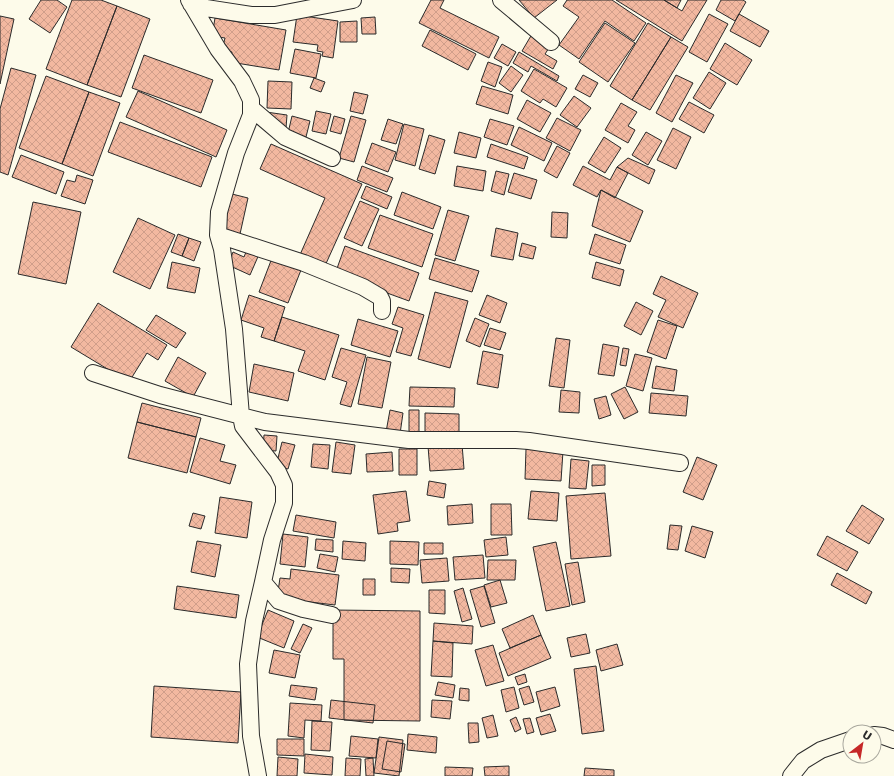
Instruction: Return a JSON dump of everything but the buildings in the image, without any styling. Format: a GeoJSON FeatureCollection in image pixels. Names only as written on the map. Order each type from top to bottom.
{"type":"FeatureCollection","features":[{"type":"Feature","properties":{"kind":"street"},"geometry":{"type":"LineString","coordinates":[[190,2],[206,8],[251,15],[276,14],[353,0]]}},
{"type":"Feature","properties":{"kind":"street"},"geometry":{"type":"LineString","coordinates":[[501,0],[551,42]]}},
{"type":"Feature","properties":{"kind":"street"},"geometry":{"type":"LineString","coordinates":[[190,2],[218,49],[242,81],[251,100],[251,115],[236,153],[219,212],[218,236],[222,249],[234,329],[243,426],[278,472],[284,485],[284,503],[272,540],[254,621],[248,664],[251,736],[258,776]]}},
{"type":"Feature","properties":{"kind":"street"},"geometry":{"type":"LineString","coordinates":[[251,108],[285,137],[332,158]]}},
{"type":"Feature","properties":{"kind":"street"},"geometry":{"type":"LineString","coordinates":[[218,236],[304,263],[363,287],[380,297],[382,301],[382,311]]}},
{"type":"Feature","properties":{"kind":"street"},"geometry":{"type":"LineString","coordinates":[[93,373],[160,395],[265,422],[408,440],[529,441],[680,463]]}},
{"type":"Feature","properties":{"kind":"street"},"geometry":{"type":"LineString","coordinates":[[263,582],[279,601],[303,609],[332,615]]}},
{"type":"Feature","properties":{"kind":"street"},"geometry":{"type":"LineString","coordinates":[[882,736],[894,740]]}},
{"type":"Feature","properties":{"kind":"street"},"geometry":{"type":"LineString","coordinates":[[790,776],[803,762],[821,750],[842,743]]}}]}
